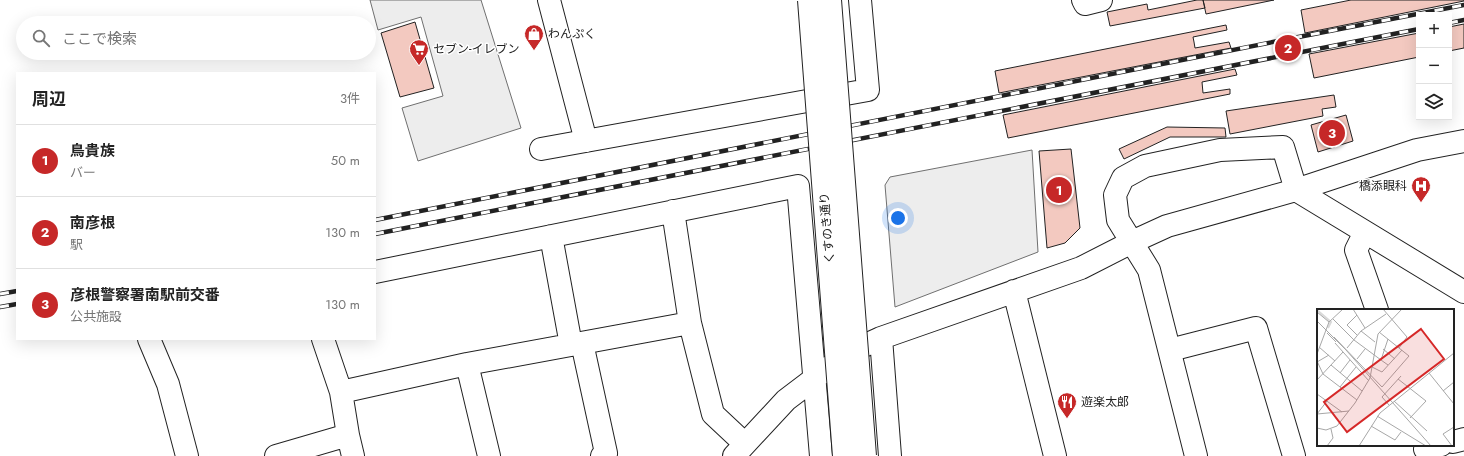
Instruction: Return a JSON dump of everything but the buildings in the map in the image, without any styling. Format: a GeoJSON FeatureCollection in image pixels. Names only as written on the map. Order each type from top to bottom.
{"type":"FeatureCollection","features":[{"type":"Feature","properties":{"kind":"street"},"geometry":{"type":"LineString","coordinates":[[548,0],[586,141]]}},
{"type":"Feature","properties":{"kind":"street","name":"くすのき通り"},"geometry":{"type":"LineString","coordinates":[[809,0],[844,456]]}},
{"type":"Feature","properties":{"kind":"street","name":"くすのき通り"},"geometry":{"type":"LineString","coordinates":[[830,0],[865,456]]}},
{"type":"Feature","properties":{"kind":"street"},"geometry":{"type":"LineString","coordinates":[[541,149],[868,90],[860,0]]}},
{"type":"Feature","properties":{"kind":"street"},"geometry":{"type":"LineString","coordinates":[[1083,0],[1085,4],[1101,0]]}},
{"type":"Feature","properties":{"kind":"street"},"geometry":{"type":"LineString","coordinates":[[673,211],[690,323],[713,414],[740,450],[786,400],[848,353],[881,338],[1081,268],[1167,226],[1296,190],[1417,150],[1464,141]]}},
{"type":"Feature","properties":{"kind":"street"},"geometry":{"type":"LineString","coordinates":[[1196,456],[1149,270],[1118,220],[1115,195],[1124,178],[1145,166],[1220,150],[1283,147],[1296,190],[1464,292]]}},
{"type":"Feature","properties":{"kind":"street"},"geometry":{"type":"LineString","coordinates":[[376,272],[798,186],[821,456]]}},
{"type":"Feature","properties":{"kind":"street"},"geometry":{"type":"LineString","coordinates":[[1365,232],[1356,250],[1377,309]]}},
{"type":"Feature","properties":{"kind":"street"},"geometry":{"type":"LineString","coordinates":[[551,236],[605,455]]}},
{"type":"Feature","properties":{"kind":"street"},"geometry":{"type":"LineString","coordinates":[[1014,291],[1055,456]]}},
{"type":"Feature","properties":{"kind":"street"},"geometry":{"type":"LineString","coordinates":[[341,392],[467,364],[690,323]]}},
{"type":"Feature","properties":{"kind":"street"},"geometry":{"type":"LineString","coordinates":[[1170,350],[1256,328],[1294,456]]}},
{"type":"Feature","properties":{"kind":"street"},"geometry":{"type":"LineString","coordinates":[[881,338],[890,456]]}},
{"type":"Feature","properties":{"kind":"street"},"geometry":{"type":"LineString","coordinates":[[149,340],[168,384],[187,456]]}},
{"type":"Feature","properties":{"kind":"street"},"geometry":{"type":"LineString","coordinates":[[324,340],[341,392],[353,456]]}},
{"type":"Feature","properties":{"kind":"street"},"geometry":{"type":"LineString","coordinates":[[467,364],[489,456]]}},
{"type":"Feature","properties":{"kind":"street"},"geometry":{"type":"LineString","coordinates":[[276,456],[348,435]]}},
{"type":"Feature","properties":{"kind":"street"},"geometry":{"type":"LineString","coordinates":[[1454,442],[1464,439]]}},
{"type":"Feature","properties":{"kind":"shaded area"},"geometry":{"type":"Polygon","coordinates":[[[370,0],[481,0],[521,128],[418,161],[402,108],[443,96],[421,17],[378,30],[376,16],[374,16],[370,0]]]}},
{"type":"Feature","properties":{"kind":"shaded area"},"geometry":{"type":"Polygon","coordinates":[[[1032,150],[1038,252],[895,307],[885,185],[890,177],[1032,150]]]}},
{"type":"Feature","properties":{"kind":"railway"},"geometry":{"type":"LineString","coordinates":[[376,220],[1464,5]]}},
{"type":"Feature","properties":{"kind":"railway"},"geometry":{"type":"LineString","coordinates":[[1452,22],[1464,20]]}},
{"type":"Feature","properties":{"kind":"railway"},"geometry":{"type":"LineString","coordinates":[[376,234],[1416,30]]}},
{"type":"Feature","properties":{"kind":"railway"},"geometry":{"type":"LineString","coordinates":[[0,294],[16,291]]}},
{"type":"Feature","properties":{"kind":"railway"},"geometry":{"type":"LineString","coordinates":[[0,307],[16,304]]}},
{"type":"Feature","properties":{"kind":"place","name":"南彦根"},"geometry":{"type":"Point","coordinates":[1288,48]}},
{"type":"Feature","properties":{"kind":"place","name":"わんぷく"},"geometry":{"type":"Point","coordinates":[534,51]}},
{"type":"Feature","properties":{"kind":"place","name":"セブン-イレブン"},"geometry":{"type":"Point","coordinates":[419,66]}},
{"type":"Feature","properties":{"kind":"place","name":"彦根警察署南駅前交番"},"geometry":{"type":"Point","coordinates":[1332,133]}},
{"type":"Feature","properties":{"kind":"place","name":"鳥貴族"},"geometry":{"type":"Point","coordinates":[1059,190]}},
{"type":"Feature","properties":{"kind":"place","name":"橋添眼科"},"geometry":{"type":"Point","coordinates":[1421,203]}},
{"type":"Feature","properties":{"kind":"place","name":"遊楽太郎"},"geometry":{"type":"Point","coordinates":[1067,419]}}]}
